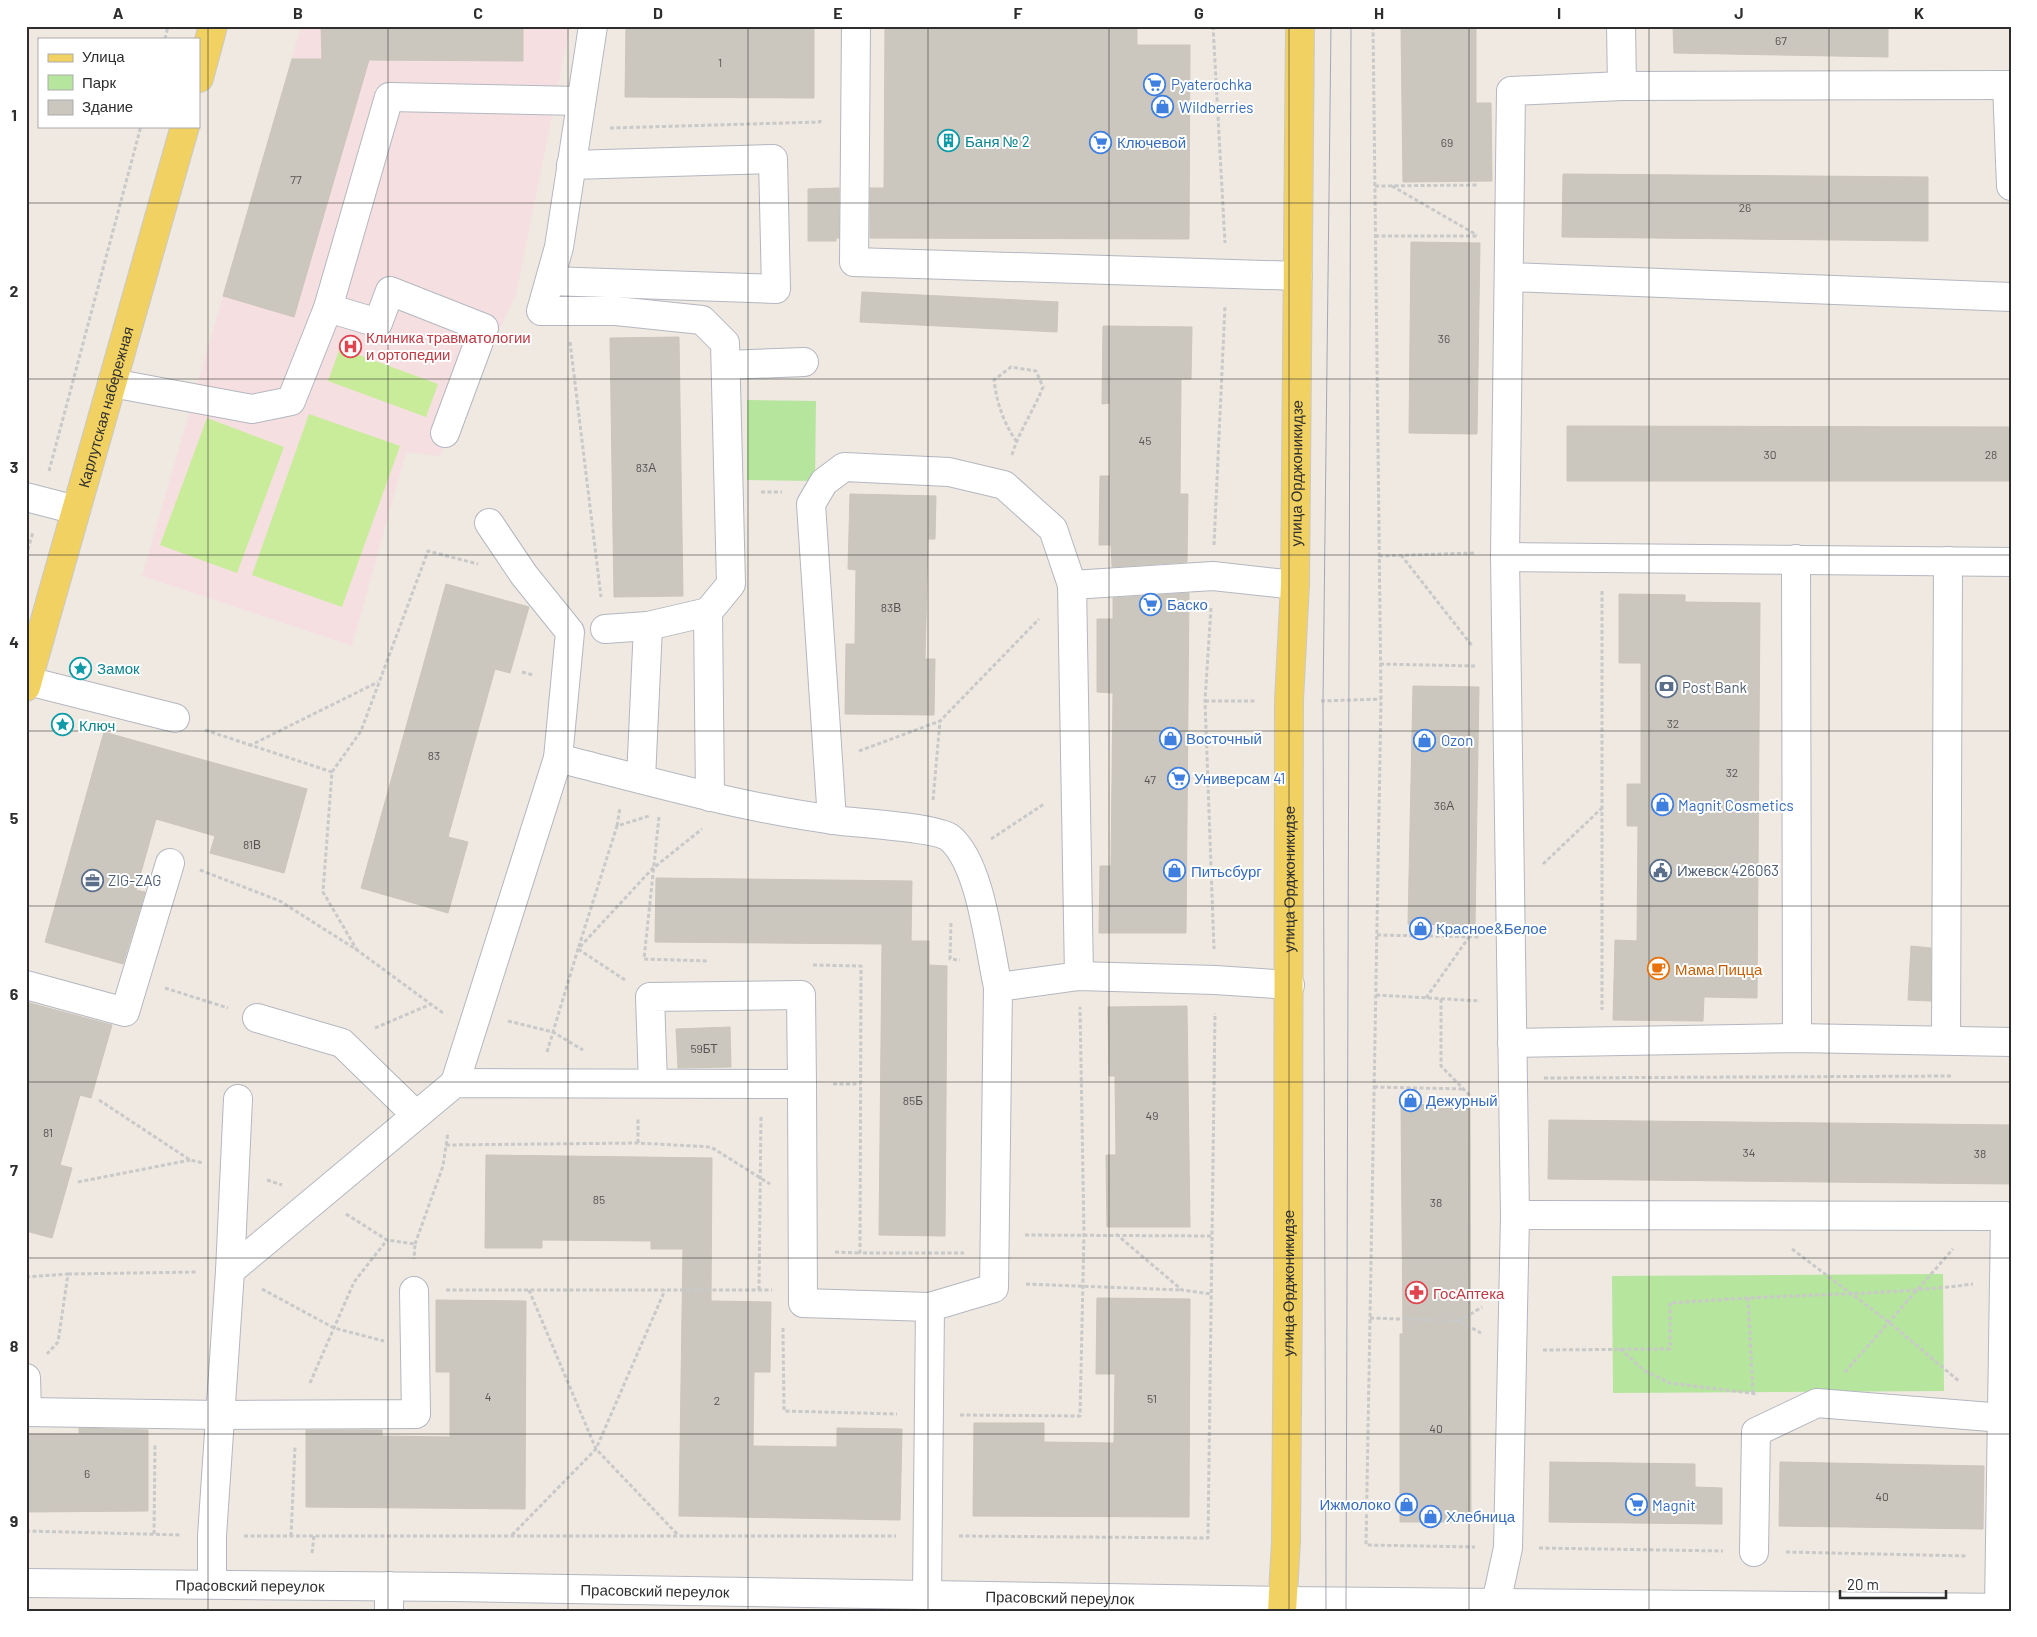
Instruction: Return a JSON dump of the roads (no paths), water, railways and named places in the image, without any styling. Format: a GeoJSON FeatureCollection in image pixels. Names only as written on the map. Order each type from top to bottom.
{"type":"FeatureCollection","features":[{"type":"Feature","properties":{"kind":"main road"},"geometry":{"type":"LineString","coordinates":[[200,74],[213,26]]}},
{"type":"Feature","properties":{"kind":"main road","name":"улица Орджоникидзе"},"geometry":{"type":"LineString","coordinates":[[1282,1606],[1286,1541],[1290,985],[1288,700],[1295,585],[1300,26]]}},
{"type":"Feature","properties":{"kind":"main road","name":"Карлутская набережная"},"geometry":{"type":"LineString","coordinates":[[27,684],[184,128]]}},
{"type":"Feature","properties":{"kind":"street"},"geometry":{"type":"LineString","coordinates":[[593,26],[559,246],[540,311],[616,311],[702,320],[725,343],[731,584],[708,612],[648,626],[605,629]]}},
{"type":"Feature","properties":{"kind":"street"},"geometry":{"type":"LineString","coordinates":[[856,26],[854,262],[1298,276]]}},
{"type":"Feature","properties":{"kind":"street"},"geometry":{"type":"LineString","coordinates":[[1621,26],[1622,86]]}},
{"type":"Feature","properties":{"kind":"street"},"geometry":{"type":"LineString","coordinates":[[1496,1607],[1508,1548],[1515,1215],[1509,938],[1497,666],[1505,554],[1511,91],[1622,86],[2009,85],[2011,186]]}},
{"type":"Feature","properties":{"kind":"street"},"geometry":{"type":"LineString","coordinates":[[112,383],[252,409],[291,401],[328,308],[388,97],[581,101]]}},
{"type":"Feature","properties":{"kind":"street"},"geometry":{"type":"LineString","coordinates":[[550,280],[776,289],[773,159],[571,165]]}},
{"type":"Feature","properties":{"kind":"street"},"geometry":{"type":"LineString","coordinates":[[1509,277],[2011,296]]}},
{"type":"Feature","properties":{"kind":"street"},"geometry":{"type":"LineString","coordinates":[[328,308],[378,323],[390,292],[484,328],[445,432]]}},
{"type":"Feature","properties":{"kind":"street"},"geometry":{"type":"LineString","coordinates":[[726,365],[804,362]]}},
{"type":"Feature","properties":{"kind":"street"},"geometry":{"type":"LineString","coordinates":[[832,820],[811,504],[824,482],[844,467],[949,472],[1004,484],[1053,529],[1072,585],[1080,976]]}},
{"type":"Feature","properties":{"kind":"street"},"geometry":{"type":"LineString","coordinates":[[34,499],[76,510]]}},
{"type":"Feature","properties":{"kind":"street"},"geometry":{"type":"LineString","coordinates":[[230,1271],[455,1083],[558,758],[570,632],[524,575],[489,523]]}},
{"type":"Feature","properties":{"kind":"street"},"geometry":{"type":"LineString","coordinates":[[1505,554],[1602,558],[2011,562]]}},
{"type":"Feature","properties":{"kind":"street"},"geometry":{"type":"LineString","coordinates":[[1796,559],[1797,1038]]}},
{"type":"Feature","properties":{"kind":"street"},"geometry":{"type":"LineString","coordinates":[[1946,1040],[1948,561]]}},
{"type":"Feature","properties":{"kind":"street"},"geometry":{"type":"LineString","coordinates":[[1072,585],[1213,576],[1295,585]]}},
{"type":"Feature","properties":{"kind":"street"},"geometry":{"type":"LineString","coordinates":[[708,612],[723,799]]}},
{"type":"Feature","properties":{"kind":"street"},"geometry":{"type":"LineString","coordinates":[[641,779],[648,626]]}},
{"type":"Feature","properties":{"kind":"street"},"geometry":{"type":"LineString","coordinates":[[27,684],[174,718]]}},
{"type":"Feature","properties":{"kind":"street"},"geometry":{"type":"LineString","coordinates":[[558,758],[723,799],[832,820],[931,832],[948,837],[966,856],[976,884],[998,987],[994,1288],[930,1307],[803,1303],[801,995],[650,997],[653,1083]]}},
{"type":"Feature","properties":{"kind":"street"},"geometry":{"type":"LineString","coordinates":[[26,985],[126,1012],[170,863]]}},
{"type":"Feature","properties":{"kind":"street"},"geometry":{"type":"LineString","coordinates":[[998,987],[1080,976],[1215,980],[1290,985]]}},
{"type":"Feature","properties":{"kind":"street"},"geometry":{"type":"LineString","coordinates":[[257,1018],[342,1043],[416,1115]]}},
{"type":"Feature","properties":{"kind":"street"},"geometry":{"type":"LineString","coordinates":[[1512,1042],[1797,1038],[2011,1042]]}},
{"type":"Feature","properties":{"kind":"street"},"geometry":{"type":"LineString","coordinates":[[455,1083],[802,1084]]}},
{"type":"Feature","properties":{"kind":"street"},"geometry":{"type":"LineString","coordinates":[[212,1584],[212,1536],[230,1271],[238,1098]]}},
{"type":"Feature","properties":{"kind":"street"},"geometry":{"type":"LineString","coordinates":[[1515,1215],[2005,1216],[2001,1556],[2005,1608]]}},
{"type":"Feature","properties":{"kind":"street"},"geometry":{"type":"LineString","coordinates":[[26,1378],[27,1412],[220,1415],[416,1414],[414,1290]]}},
{"type":"Feature","properties":{"kind":"street"},"geometry":{"type":"LineString","coordinates":[[927,1594],[930,1307]]}},
{"type":"Feature","properties":{"kind":"street"},"geometry":{"type":"LineString","coordinates":[[1754,1552],[1756,1432],[1818,1403],[2003,1418]]}},
{"type":"Feature","properties":{"kind":"street","name":"Прасовский переулок"},"geometry":{"type":"LineString","coordinates":[[26,1583],[212,1584],[389,1598],[784,1602],[927,1594],[1282,1606],[2005,1608]]}},
{"type":"Feature","properties":{"kind":"tram line"},"geometry":{"type":"LineString","coordinates":[[1326,1611],[1323,701],[1331,26]]}},
{"type":"Feature","properties":{"kind":"tram line"},"geometry":{"type":"LineString","coordinates":[[1346,1611],[1351,26]]}},
{"type":"Feature","properties":{"kind":"place","name":"Pyaterochka"},"geometry":{"type":"Point","coordinates":[1155,84]}},
{"type":"Feature","properties":{"kind":"place","name":"Wildberries"},"geometry":{"type":"Point","coordinates":[1163,107]}},
{"type":"Feature","properties":{"kind":"place","name":"Баня № 2"},"geometry":{"type":"Point","coordinates":[949,141]}},
{"type":"Feature","properties":{"kind":"place","name":"Ключевой"},"geometry":{"type":"Point","coordinates":[1101,142]}},
{"type":"Feature","properties":{"kind":"place","name":"Клиника травматологии и ортопедии"},"geometry":{"type":"Point","coordinates":[350,346]}},
{"type":"Feature","properties":{"kind":"place","name":"Баско"},"geometry":{"type":"Point","coordinates":[1151,604]}},
{"type":"Feature","properties":{"kind":"place","name":"Замок"},"geometry":{"type":"Point","coordinates":[81,668]}},
{"type":"Feature","properties":{"kind":"place","name":"Post Bank"},"geometry":{"type":"Point","coordinates":[1666,687]}},
{"type":"Feature","properties":{"kind":"place","name":"Ключ"},"geometry":{"type":"Point","coordinates":[63,725]}},
{"type":"Feature","properties":{"kind":"place","name":"Восточный"},"geometry":{"type":"Point","coordinates":[1170,738]}},
{"type":"Feature","properties":{"kind":"place","name":"Ozon"},"geometry":{"type":"Point","coordinates":[1425,740]}},
{"type":"Feature","properties":{"kind":"place","name":"Универсам 41"},"geometry":{"type":"Point","coordinates":[1178,778]}},
{"type":"Feature","properties":{"kind":"place","name":"Magnit Cosmetics"},"geometry":{"type":"Point","coordinates":[1662,805]}},
{"type":"Feature","properties":{"kind":"place","name":"Ижевск 426063"},"geometry":{"type":"Point","coordinates":[1661,870]}},
{"type":"Feature","properties":{"kind":"place","name":"Питьсбург"},"geometry":{"type":"Point","coordinates":[1175,871]}},
{"type":"Feature","properties":{"kind":"place","name":"ZIG-ZAG"},"geometry":{"type":"Point","coordinates":[92,880]}},
{"type":"Feature","properties":{"kind":"place","name":"Красное&Белое"},"geometry":{"type":"Point","coordinates":[1420,928]}},
{"type":"Feature","properties":{"kind":"place","name":"Мама Пицца"},"geometry":{"type":"Point","coordinates":[1659,969]}},
{"type":"Feature","properties":{"kind":"place","name":"Дежурный"},"geometry":{"type":"Point","coordinates":[1410,1100]}},
{"type":"Feature","properties":{"kind":"place","name":"ГосАптека"},"geometry":{"type":"Point","coordinates":[1417,1293]}},
{"type":"Feature","properties":{"kind":"place","name":"Ижмолоко"},"geometry":{"type":"Point","coordinates":[1407,1504]}},
{"type":"Feature","properties":{"kind":"place","name":"Magnit"},"geometry":{"type":"Point","coordinates":[1636,1505]}},
{"type":"Feature","properties":{"kind":"place","name":"Хлебница"},"geometry":{"type":"Point","coordinates":[1430,1516]}}]}
